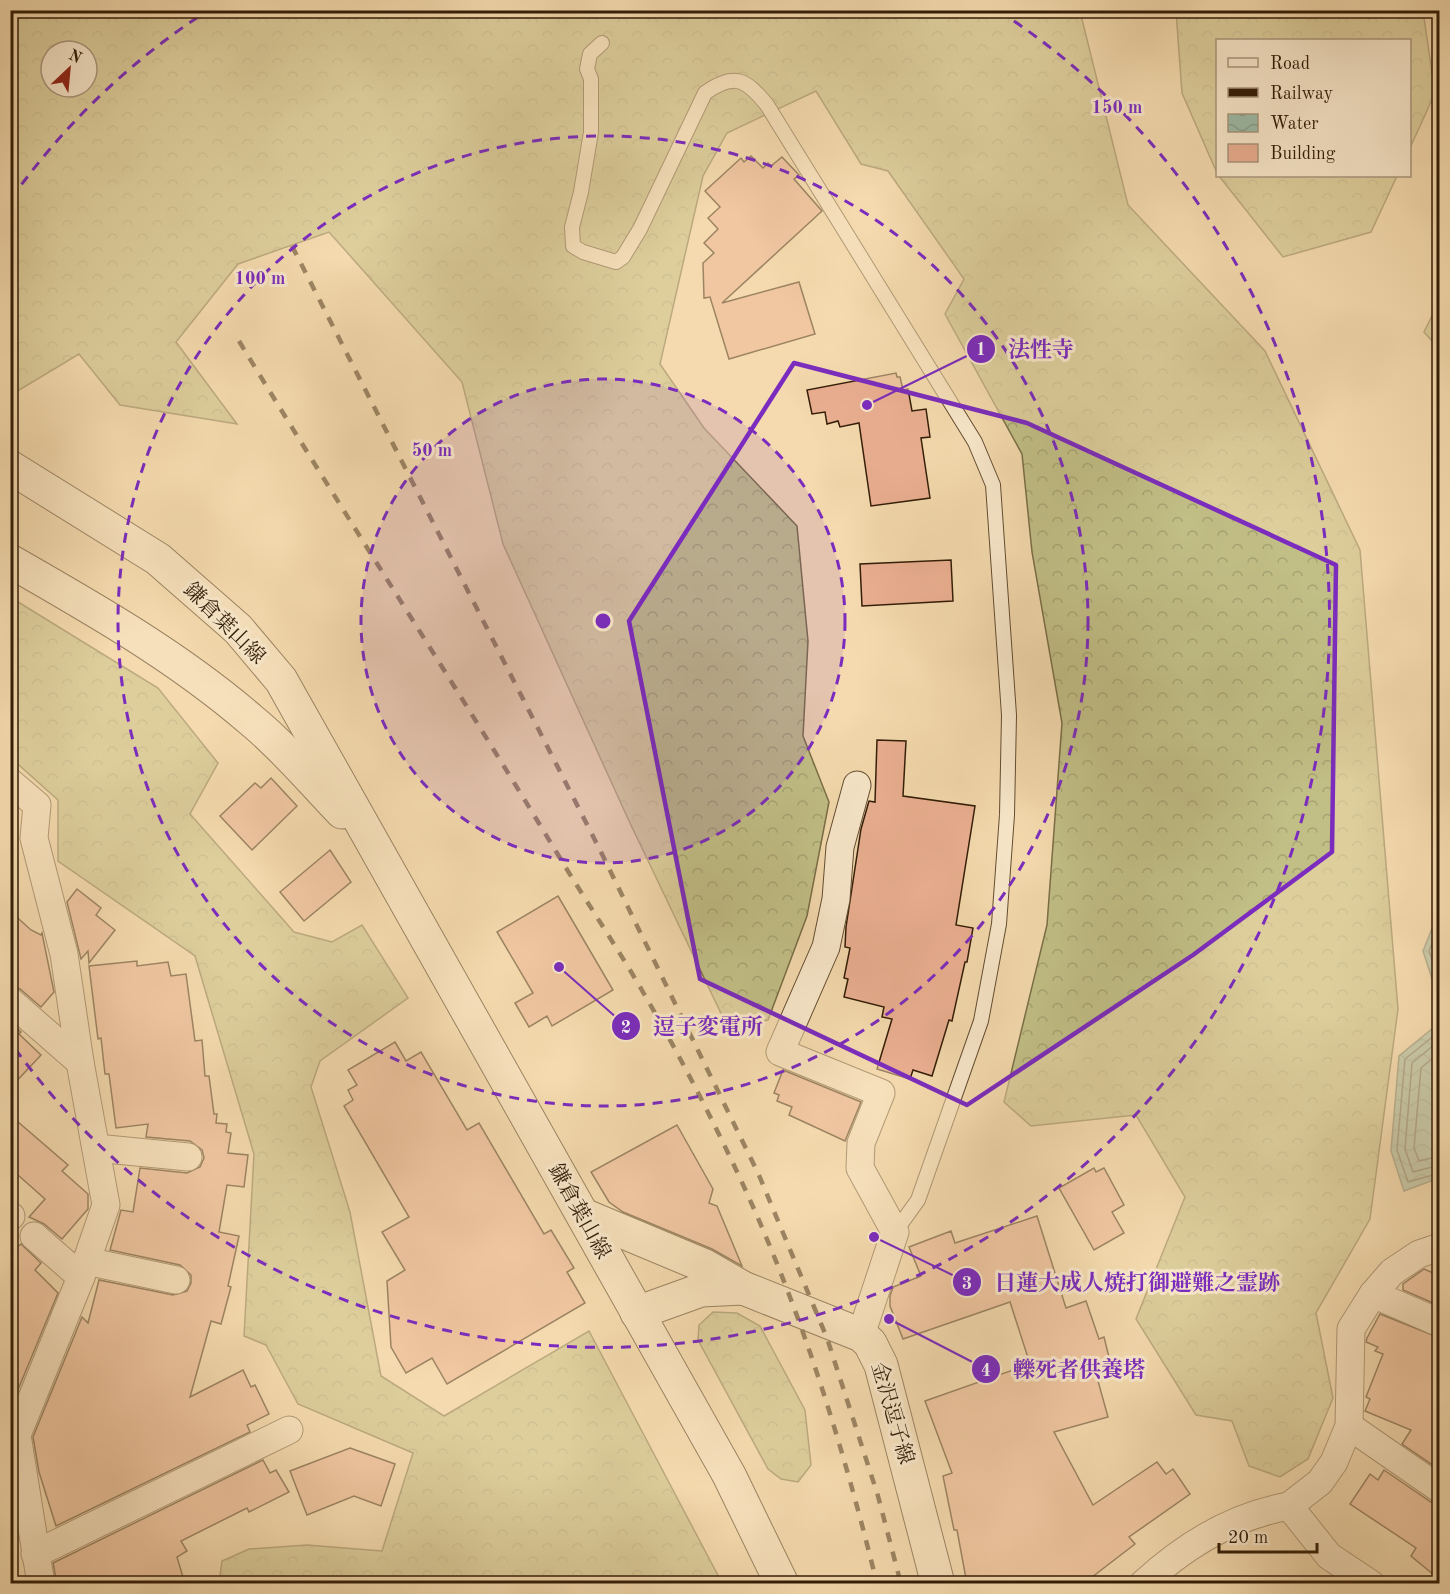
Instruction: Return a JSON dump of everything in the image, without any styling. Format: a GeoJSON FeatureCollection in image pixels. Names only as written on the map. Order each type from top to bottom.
{"type":"FeatureCollection","features":[{"type":"Feature","properties":{"kind":"main road","name":"鎌倉葉山線"},"geometry":{"type":"LineString","coordinates":[[10,467],[158,559],[238,629],[281,680],[729,1475],[782,1584]]}},
{"type":"Feature","properties":{"kind":"main road","name":"鎌倉葉山線"},"geometry":{"type":"LineString","coordinates":[[10,561],[94,609],[168,657],[253,721],[372,843]]}},
{"type":"Feature","properties":{"kind":"main road","name":"金沢逗子線"},"geometry":{"type":"LineString","coordinates":[[583,1215],[705,1266],[743,1288],[861,1335],[870,1343],[881,1365],[938,1584]]}},
{"type":"Feature","properties":{"kind":"main road","name":"金沢逗子線"},"geometry":{"type":"LineString","coordinates":[[637,1313],[701,1290],[743,1288]]}},
{"type":"Feature","properties":{"kind":"street"},"geometry":{"type":"LineString","coordinates":[[10,782],[37,805],[34,838],[64,954],[80,1062],[106,1205],[17,1435],[26,1541],[41,1584]]}},
{"type":"Feature","properties":{"kind":"street"},"geometry":{"type":"LineString","coordinates":[[857,785],[840,847],[836,899],[826,946],[780,1052],[881,1093],[861,1143],[860,1168],[895,1232],[861,1335]]}},
{"type":"Feature","properties":{"kind":"street"},"geometry":{"type":"LineString","coordinates":[[10,1001],[80,1062]]}},
{"type":"Feature","properties":{"kind":"street"},"geometry":{"type":"LineString","coordinates":[[96,1148],[188,1157]]}},
{"type":"Feature","properties":{"kind":"street"},"geometry":{"type":"LineString","coordinates":[[34,1236],[83,1269],[176,1280]]}},
{"type":"Feature","properties":{"kind":"street"},"geometry":{"type":"LineString","coordinates":[[1143,1584],[1201,1538],[1245,1517],[1289,1506],[1320,1482],[1334,1462],[1349,1426],[1351,1329],[1373,1294],[1392,1272],[1419,1254],[1440,1247]]}},
{"type":"Feature","properties":{"kind":"street"},"geometry":{"type":"LineString","coordinates":[[1373,1294],[1440,1323]]}},
{"type":"Feature","properties":{"kind":"street"},"geometry":{"type":"LineString","coordinates":[[1349,1426],[1440,1489]]}},
{"type":"Feature","properties":{"kind":"street"},"geometry":{"type":"LineString","coordinates":[[26,1541],[289,1430]]}},
{"type":"Feature","properties":{"kind":"street"},"geometry":{"type":"LineString","coordinates":[[1289,1506],[1329,1556],[1371,1584]]}},
{"type":"Feature","properties":{"kind":"lane"},"geometry":{"type":"LineString","coordinates":[[602,43],[590,54],[587,69],[591,79],[591,132],[581,192],[572,227],[573,246],[606,260],[616,262],[622,257],[640,229],[705,93],[722,81],[734,81],[752,87],[766,105],[975,442],[993,485],[1009,715],[1007,815],[999,924],[981,1021],[918,1200],[895,1232]]}},
{"type":"Feature","properties":{"kind":"highlighted area"},"geometry":{"type":"Polygon","coordinates":[[[794,363],[1027,423],[1336,565],[1332,852],[1193,955],[967,1105],[700,979],[629,621],[794,363]]]}},
{"type":"Feature","properties":{"kind":"green space"},"geometry":{"type":"Polygon","coordinates":[[[11,11],[1080,11],[1128,205],[1265,351],[1360,550],[1398,1009],[1370,1219],[1316,1313],[1333,1398],[1308,1459],[1280,1477],[1249,1466],[1232,1421],[1196,1415],[1136,1319],[1185,1197],[1136,1115],[1031,1126],[1004,1102],[1047,925],[1062,723],[1032,552],[1022,454],[945,314],[964,279],[888,171],[861,164],[816,91],[727,133],[703,176],[660,364],[704,428],[797,526],[808,641],[803,736],[829,802],[807,916],[768,1020],[728,1028],[629,821],[503,544],[462,382],[329,232],[238,264],[176,342],[237,424],[120,405],[79,354],[11,395],[11,11]]]}},
{"type":"Feature","properties":{"kind":"green space"},"geometry":{"type":"Polygon","coordinates":[[[1176,11],[1423,11],[1435,93],[1411,146],[1411,39],[1216,39],[1216,171],[1182,93],[1176,11]]]}},
{"type":"Feature","properties":{"kind":"green space"},"geometry":{"type":"Polygon","coordinates":[[[1220,177],[1397,177],[1371,232],[1283,257],[1220,177]]]}},
{"type":"Feature","properties":{"kind":"green space"},"geometry":{"type":"Polygon","coordinates":[[[1439,302],[1439,349],[1424,332],[1439,302]]]}},
{"type":"Feature","properties":{"kind":"green space"},"geometry":{"type":"Polygon","coordinates":[[[10,597],[158,688],[218,763],[190,814],[294,932],[332,942],[362,925],[408,998],[320,1061],[311,1087],[350,1212],[381,1376],[444,1416],[589,1331],[722,1583],[323,1584],[318,1581],[316,1584],[219,1583],[222,1561],[249,1549],[307,1545],[382,1551],[413,1453],[298,1404],[266,1345],[244,1336],[254,1154],[195,956],[58,861],[58,800],[11,758],[10,597]]]}},
{"type":"Feature","properties":{"kind":"green space"},"geometry":{"type":"Polygon","coordinates":[[[713,1312],[737,1313],[760,1326],[805,1410],[811,1465],[798,1482],[781,1479],[768,1469],[698,1340],[699,1325],[713,1312]]]}},
{"type":"Feature","properties":{"kind":"water"},"geometry":{"type":"Polygon","coordinates":[[[1439,911],[1439,1000],[1423,951],[1439,911]]]}},
{"type":"Feature","properties":{"kind":"water"},"geometry":{"type":"Polygon","coordinates":[[[1439,1023],[1439,1178],[1404,1191],[1391,1151],[1399,1056],[1439,1023]]]}},
{"type":"Feature","properties":{"kind":"building"},"geometry":{"type":"Polygon","coordinates":[[[751,156],[763,168],[768,163],[771,166],[782,157],[799,175],[794,179],[822,211],[722,303],[799,282],[815,334],[729,359],[710,297],[704,298],[703,263],[714,253],[704,243],[718,229],[708,218],[720,207],[705,191],[741,158],[744,162],[751,156]]]}},
{"type":"Feature","properties":{"kind":"building"},"geometry":{"type":"Polygon","coordinates":[[[896,373],[897,377],[900,377],[903,390],[908,389],[912,411],[926,409],[930,437],[921,438],[930,498],[871,506],[859,423],[840,427],[838,421],[827,424],[825,412],[812,414],[807,390],[896,373]]]}},
{"type":"Feature","properties":{"kind":"building"},"geometry":{"type":"Polygon","coordinates":[[[951,560],[953,601],[862,606],[860,564],[951,560]]]}},
{"type":"Feature","properties":{"kind":"building"},"geometry":{"type":"Polygon","coordinates":[[[877,740],[906,741],[903,796],[975,806],[956,925],[973,928],[967,962],[965,962],[952,1021],[949,1020],[932,1076],[913,1070],[910,1079],[877,1069],[892,1019],[882,1017],[884,1007],[844,997],[848,979],[844,978],[850,948],[845,947],[846,927],[861,829],[869,801],[875,802],[877,740]]]}},
{"type":"Feature","properties":{"kind":"building"},"geometry":{"type":"Polygon","coordinates":[[[271,778],[297,806],[252,850],[220,816],[255,783],[261,788],[271,778]]]}},
{"type":"Feature","properties":{"kind":"building"},"geometry":{"type":"Polygon","coordinates":[[[330,850],[351,882],[304,921],[280,892],[330,850]]]}},
{"type":"Feature","properties":{"kind":"building"},"geometry":{"type":"Polygon","coordinates":[[[77,889],[101,908],[96,915],[115,930],[89,963],[88,951],[81,959],[67,902],[77,889]]]}},
{"type":"Feature","properties":{"kind":"building"},"geometry":{"type":"Polygon","coordinates":[[[558,896],[613,990],[552,1026],[547,1016],[529,1027],[515,1003],[533,993],[497,932],[558,896]]]}},
{"type":"Feature","properties":{"kind":"building"},"geometry":{"type":"Polygon","coordinates":[[[10,911],[31,930],[41,935],[42,933],[54,992],[41,1007],[20,989],[10,986],[10,911]]]}},
{"type":"Feature","properties":{"kind":"building"},"geometry":{"type":"Polygon","coordinates":[[[137,961],[137,966],[168,962],[171,976],[186,974],[195,1041],[202,1040],[205,1076],[209,1076],[214,1114],[217,1114],[216,1123],[227,1124],[226,1132],[231,1133],[228,1153],[248,1155],[244,1187],[227,1185],[219,1232],[239,1236],[228,1286],[231,1287],[221,1324],[211,1321],[190,1397],[243,1370],[251,1387],[255,1385],[269,1414],[247,1425],[250,1432],[56,1526],[39,1472],[33,1437],[82,1317],[88,1323],[99,1280],[173,1295],[187,1291],[191,1283],[191,1275],[180,1265],[110,1250],[121,1210],[133,1212],[140,1168],[187,1173],[200,1167],[204,1158],[202,1150],[190,1141],[146,1137],[148,1124],[116,1128],[109,1074],[105,1074],[101,1038],[98,1039],[89,966],[137,961]]]}},
{"type":"Feature","properties":{"kind":"building"},"geometry":{"type":"Polygon","coordinates":[[[10,1022],[41,1055],[10,1088],[10,1022]]]}},
{"type":"Feature","properties":{"kind":"building"},"geometry":{"type":"Polygon","coordinates":[[[395,1042],[406,1061],[421,1052],[467,1130],[479,1123],[544,1234],[551,1230],[574,1268],[567,1272],[585,1303],[447,1384],[432,1358],[406,1373],[391,1347],[387,1281],[405,1270],[382,1232],[409,1217],[344,1106],[353,1100],[348,1090],[357,1085],[348,1070],[395,1042]]]}},
{"type":"Feature","properties":{"kind":"building"},"geometry":{"type":"Polygon","coordinates":[[[783,1070],[861,1102],[845,1141],[789,1115],[792,1107],[777,1101],[779,1095],[774,1093],[783,1070]]]}},
{"type":"Feature","properties":{"kind":"building"},"geometry":{"type":"Polygon","coordinates":[[[10,1115],[68,1165],[62,1171],[88,1194],[88,1209],[62,1239],[44,1224],[29,1217],[45,1199],[10,1168],[10,1115]]]}},
{"type":"Feature","properties":{"kind":"building"},"geometry":{"type":"Polygon","coordinates":[[[677,1125],[713,1189],[709,1203],[717,1206],[742,1266],[712,1249],[623,1212],[609,1202],[591,1172],[677,1125]]]}},
{"type":"Feature","properties":{"kind":"building"},"geometry":{"type":"Polygon","coordinates":[[[1094,1168],[1096,1172],[1104,1168],[1124,1205],[1112,1212],[1124,1233],[1094,1250],[1059,1188],[1094,1168]]]}},
{"type":"Feature","properties":{"kind":"building"},"geometry":{"type":"Polygon","coordinates":[[[1037,1216],[1066,1308],[1086,1301],[1099,1339],[1104,1337],[1114,1377],[1098,1381],[1108,1417],[1054,1432],[1093,1505],[1157,1462],[1166,1474],[1173,1469],[1190,1494],[1129,1537],[1135,1544],[1083,1584],[967,1584],[957,1530],[954,1530],[943,1476],[952,1473],[925,1401],[1030,1364],[1010,1302],[903,1339],[890,1306],[890,1296],[893,1287],[921,1276],[909,1247],[951,1231],[955,1243],[1037,1216]]]}},
{"type":"Feature","properties":{"kind":"building"},"geometry":{"type":"Polygon","coordinates":[[[21,1244],[41,1263],[35,1270],[58,1293],[10,1409],[10,1247],[14,1250],[21,1244]]]}},
{"type":"Feature","properties":{"kind":"building"},"geometry":{"type":"Polygon","coordinates":[[[1424,1269],[1440,1276],[1440,1306],[1403,1290],[1403,1284],[1424,1269]]]}},
{"type":"Feature","properties":{"kind":"building"},"geometry":{"type":"Polygon","coordinates":[[[1380,1314],[1440,1338],[1440,1470],[1402,1444],[1411,1430],[1365,1411],[1370,1399],[1366,1397],[1383,1354],[1375,1351],[1378,1347],[1366,1342],[1380,1314]]]}},
{"type":"Feature","properties":{"kind":"building"},"geometry":{"type":"Polygon","coordinates":[[[350,1448],[395,1464],[381,1506],[354,1496],[307,1515],[290,1471],[350,1448]]]}},
{"type":"Feature","properties":{"kind":"building"},"geometry":{"type":"Polygon","coordinates":[[[263,1460],[270,1473],[276,1470],[289,1492],[249,1512],[247,1508],[181,1541],[187,1551],[177,1557],[185,1584],[57,1584],[53,1563],[263,1460]]]}},
{"type":"Feature","properties":{"kind":"building"},"geometry":{"type":"Polygon","coordinates":[[[1384,1470],[1431,1502],[1440,1505],[1440,1580],[1411,1556],[1416,1548],[1350,1504],[1370,1474],[1378,1480],[1384,1470]]]}},
{"type":"Feature","properties":{"kind":"railway"},"geometry":{"type":"LineString","coordinates":[[292,246],[599,848],[758,1173],[827,1338],[878,1496],[901,1584]]}},
{"type":"Feature","properties":{"kind":"railway"},"geometry":{"type":"LineString","coordinates":[[239,341],[630,970],[701,1098],[761,1225],[801,1326],[850,1480],[877,1584]]}},
{"type":"Feature","properties":{"kind":"place","name":"法性寺"},"geometry":{"type":"Point","coordinates":[867,405]}},
{"type":"Feature","properties":{"kind":"place","name":"逗子変電所"},"geometry":{"type":"Point","coordinates":[559,967]}},
{"type":"Feature","properties":{"kind":"place","name":"日蓮大成人焼打御避難之霊跡"},"geometry":{"type":"Point","coordinates":[874,1237]}},
{"type":"Feature","properties":{"kind":"place","name":"轢死者供養塔"},"geometry":{"type":"Point","coordinates":[889,1319]}}]}
